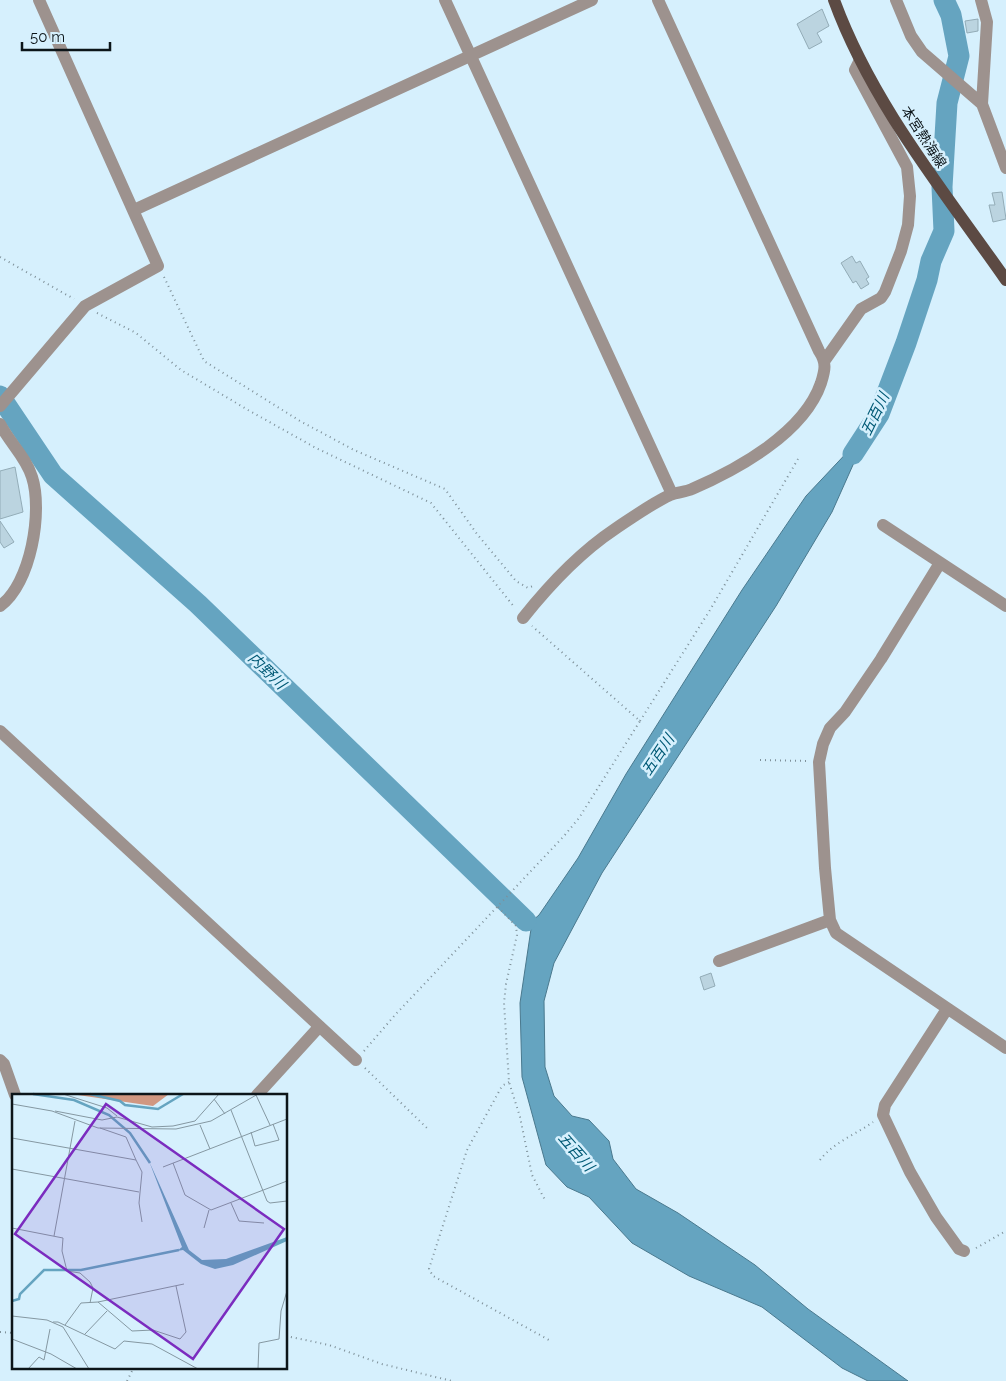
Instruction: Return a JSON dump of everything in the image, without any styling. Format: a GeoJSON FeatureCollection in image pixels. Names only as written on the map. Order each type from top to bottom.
{"type":"FeatureCollection","features":[{"type":"Feature","properties":{"kind":"main road","name":"本宮熱海線"},"geometry":{"type":"LineString","coordinates":[[834,0],[860,60],[909,143],[1006,280]]}},
{"type":"Feature","properties":{"kind":"street"},"geometry":{"type":"LineString","coordinates":[[0,406],[85,306],[158,266],[39,0]]}},
{"type":"Feature","properties":{"kind":"street"},"geometry":{"type":"LineString","coordinates":[[445,0],[672,494]]}},
{"type":"Feature","properties":{"kind":"street"},"geometry":{"type":"LineString","coordinates":[[134,210],[592,0]]}},
{"type":"Feature","properties":{"kind":"street"},"geometry":{"type":"LineString","coordinates":[[523,618],[558,575],[614,530],[672,494],[690,491],[713,479],[757,453],[797,423],[818,391],[825,369],[825,360],[658,0]]}},
{"type":"Feature","properties":{"kind":"street"},"geometry":{"type":"LineString","coordinates":[[896,0],[911,36],[922,52],[979,101],[1006,168]]}},
{"type":"Feature","properties":{"kind":"street"},"geometry":{"type":"LineString","coordinates":[[979,101],[987,22],[981,0]]}},
{"type":"Feature","properties":{"kind":"street"},"geometry":{"type":"LineString","coordinates":[[825,360],[861,309],[881,298],[885,292],[901,251],[908,225],[910,196],[907,167],[858,77],[855,70],[860,60]]}},
{"type":"Feature","properties":{"kind":"street"},"geometry":{"type":"LineString","coordinates":[[0,424],[31,475],[34,528],[26,566],[10,596],[0,606]]}},
{"type":"Feature","properties":{"kind":"street"},"geometry":{"type":"LineString","coordinates":[[883,525],[1006,606]]}},
{"type":"Feature","properties":{"kind":"street"},"geometry":{"type":"LineString","coordinates":[[940,563],[881,659],[845,712],[830,728],[819,762],[830,920],[836,933],[1006,1048]]}},
{"type":"Feature","properties":{"kind":"street"},"geometry":{"type":"LineString","coordinates":[[0,731],[318,1027],[356,1060]]}},
{"type":"Feature","properties":{"kind":"street"},"geometry":{"type":"LineString","coordinates":[[719,961],[830,920]]}},
{"type":"Feature","properties":{"kind":"street"},"geometry":{"type":"LineString","coordinates":[[947,1009],[885,1105],[883,1115],[910,1172],[936,1216],[959,1249],[964,1251]]}},
{"type":"Feature","properties":{"kind":"street"},"geometry":{"type":"LineString","coordinates":[[258,1094],[318,1027]]}},
{"type":"Feature","properties":{"kind":"street"},"geometry":{"type":"LineString","coordinates":[[0,1060],[4,1064],[15,1094]]}},
{"type":"Feature","properties":{"kind":"path"},"geometry":{"type":"LineString","coordinates":[[0,256],[85,306],[136,333],[181,370],[248,410],[316,448],[431,503],[523,618],[640,721]]}},
{"type":"Feature","properties":{"kind":"path"},"geometry":{"type":"LineString","coordinates":[[158,266],[204,360],[300,421],[354,450],[445,489],[477,534],[516,581],[528,588],[540,580]]}},
{"type":"Feature","properties":{"kind":"path"},"geometry":{"type":"LineString","coordinates":[[429,1130],[356,1060],[395,1015],[498,907],[579,818],[710,610],[798,459]]}},
{"type":"Feature","properties":{"kind":"path"},"geometry":{"type":"LineString","coordinates":[[760,760],[819,762]]}},
{"type":"Feature","properties":{"kind":"path"},"geometry":{"type":"LineString","coordinates":[[498,907],[516,926],[517,935],[506,984],[504,1003],[509,1082],[520,1117],[532,1175],[546,1202]]}},
{"type":"Feature","properties":{"kind":"path"},"geometry":{"type":"LineString","coordinates":[[509,1082],[502,1086],[468,1150],[428,1269],[433,1276],[549,1340]]}},
{"type":"Feature","properties":{"kind":"path"},"geometry":{"type":"LineString","coordinates":[[820,1160],[827,1151],[839,1142],[883,1115]]}},
{"type":"Feature","properties":{"kind":"path"},"geometry":{"type":"LineString","coordinates":[[964,1251],[977,1248],[1006,1231]]}},
{"type":"Feature","properties":{"kind":"path"},"geometry":{"type":"LineString","coordinates":[[288,1336],[329,1344],[382,1364],[452,1381]]}},
{"type":"Feature","properties":{"kind":"path"},"geometry":{"type":"LineString","coordinates":[[127,1381],[134,1368]]}},
{"type":"Feature","properties":{"kind":"water"},"geometry":{"type":"Polygon","coordinates":[[[869,429],[832,512],[776,606],[602,873],[554,963],[544,1001],[545,1067],[554,1096],[572,1116],[589,1120],[609,1141],[613,1159],[636,1189],[678,1213],[755,1265],[808,1309],[908,1381],[868,1381],[842,1368],[762,1307],[689,1276],[632,1243],[589,1197],[567,1187],[546,1165],[522,1077],[520,1003],[531,929],[504,902],[506,899],[532,921],[539,915],[578,858],[626,774],[742,590],[806,496],[869,429]]]}},
{"type":"Feature","properties":{"kind":"building"},"geometry":{"type":"Polygon","coordinates":[[[822,9],[829,26],[817,33],[822,42],[809,49],[797,24],[822,9]]]}},
{"type":"Feature","properties":{"kind":"building"},"geometry":{"type":"Polygon","coordinates":[[[978,19],[978,31],[967,33],[965,21],[978,19]]]}},
{"type":"Feature","properties":{"kind":"building"},"geometry":{"type":"Polygon","coordinates":[[[1002,192],[1006,219],[993,222],[989,205],[995,205],[992,193],[1002,192]]]}},
{"type":"Feature","properties":{"kind":"building"},"geometry":{"type":"Polygon","coordinates":[[[852,256],[856,263],[860,261],[869,277],[866,279],[869,284],[861,289],[856,281],[853,283],[841,263],[852,256]]]}},
{"type":"Feature","properties":{"kind":"building"},"geometry":{"type":"Polygon","coordinates":[[[15,467],[23,512],[0,519],[0,471],[15,467]]]}},
{"type":"Feature","properties":{"kind":"building"},"geometry":{"type":"Polygon","coordinates":[[[0,521],[14,542],[4,548],[0,542],[0,521]]]}},
{"type":"Feature","properties":{"kind":"building"},"geometry":{"type":"Polygon","coordinates":[[[711,973],[715,986],[704,990],[700,977],[711,973]]]}},
{"type":"Feature","properties":{"kind":"waterway","name":"五百川"},"geometry":{"type":"LineString","coordinates":[[853,454],[879,414],[906,343],[927,280],[931,261],[944,231],[942,187],[947,103],[959,56],[951,15],[944,0]]}},
{"type":"Feature","properties":{"kind":"waterway","name":"内野川"},"geometry":{"type":"LineString","coordinates":[[0,396],[53,475],[198,604],[526,921]]}}]}
